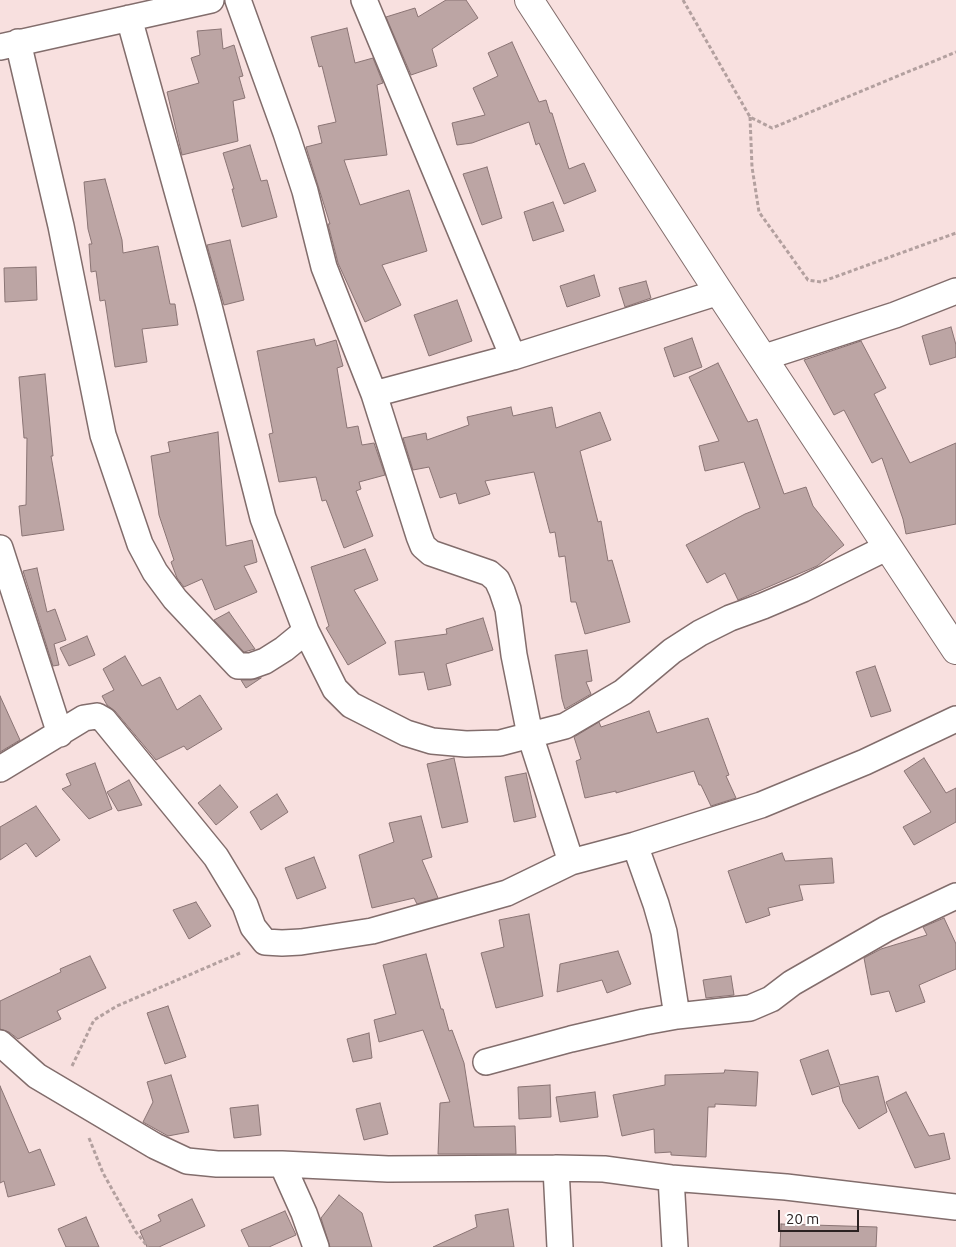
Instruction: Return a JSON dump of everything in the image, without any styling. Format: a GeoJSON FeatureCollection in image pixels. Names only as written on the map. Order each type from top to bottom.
{"type":"FeatureCollection","features":[{"type":"Feature","properties":{"kind":"street"},"geometry":{"type":"LineString","coordinates":[[211,0],[9,45],[61,226],[103,435],[140,544],[155,572],[174,599],[238,666],[251,666],[266,661],[306,631]]}},
{"type":"Feature","properties":{"kind":"street"},"geometry":{"type":"LineString","coordinates":[[238,0],[305,191],[324,267],[374,394],[418,536],[423,546],[431,553],[490,573],[498,580],[508,609],[514,654],[530,735],[571,862]]}},
{"type":"Feature","properties":{"kind":"street"},"geometry":{"type":"LineString","coordinates":[[364,0],[513,357]]}},
{"type":"Feature","properties":{"kind":"street"},"geometry":{"type":"LineString","coordinates":[[529,0],[762,358],[956,650]]}},
{"type":"Feature","properties":{"kind":"street"},"geometry":{"type":"LineString","coordinates":[[129,18],[208,302],[263,518],[306,631],[335,689],[351,705],[406,733],[432,741],[466,744],[500,742],[565,726],[623,692],[672,651],[700,633],[730,618],[803,589],[888,547]]}},
{"type":"Feature","properties":{"kind":"street"},"geometry":{"type":"LineString","coordinates":[[762,358],[895,315],[956,291]]}},
{"type":"Feature","properties":{"kind":"street"},"geometry":{"type":"LineString","coordinates":[[374,394],[513,357],[719,292]]}},
{"type":"Feature","properties":{"kind":"street"},"geometry":{"type":"LineString","coordinates":[[0,548],[60,734]]}},
{"type":"Feature","properties":{"kind":"street"},"geometry":{"type":"LineString","coordinates":[[0,769],[84,718],[97,716],[104,720],[216,857],[245,905],[253,927],[265,942],[282,943],[372,931],[507,893],[571,862],[636,844],[760,805],[865,762],[956,719]]}},
{"type":"Feature","properties":{"kind":"street"},"geometry":{"type":"LineString","coordinates":[[636,844],[664,932],[677,1016]]}},
{"type":"Feature","properties":{"kind":"street"},"geometry":{"type":"LineString","coordinates":[[486,1062],[571,1039],[677,1016],[750,1008],[771,999],[792,983],[886,929],[956,896]]}},
{"type":"Feature","properties":{"kind":"street"},"geometry":{"type":"LineString","coordinates":[[0,1043],[37,1076],[156,1146],[186,1161],[217,1164],[282,1164],[388,1169],[604,1169],[671,1178],[739,1182],[956,1207]]}},
{"type":"Feature","properties":{"kind":"street"},"geometry":{"type":"LineString","coordinates":[[282,1164],[304,1213],[316,1247]]}},
{"type":"Feature","properties":{"kind":"street"},"geometry":{"type":"LineString","coordinates":[[556,1168],[560,1247]]}},
{"type":"Feature","properties":{"kind":"street"},"geometry":{"type":"LineString","coordinates":[[671,1178],[675,1247]]}},
{"type":"Feature","properties":{"kind":"path"},"geometry":{"type":"LineString","coordinates":[[683,0],[750,117],[752,167],[759,212],[808,280],[821,282],[956,233]]}},
{"type":"Feature","properties":{"kind":"path"},"geometry":{"type":"LineString","coordinates":[[750,117],[772,128],[956,52]]}},
{"type":"Feature","properties":{"kind":"path"},"geometry":{"type":"LineString","coordinates":[[148,1247],[136,1232],[103,1172],[72,1097],[70,1070],[94,1020],[117,1006],[265,942]]}},
{"type":"Feature","properties":{"kind":"building"},"geometry":{"type":"Polygon","coordinates":[[[446,0],[466,0],[478,18],[432,49],[437,66],[411,75],[386,17],[415,8],[418,17],[446,0]]]}},
{"type":"Feature","properties":{"kind":"building"},"geometry":{"type":"Polygon","coordinates":[[[347,28],[355,63],[373,58],[383,83],[377,85],[387,155],[344,160],[360,205],[409,190],[427,251],[382,265],[401,305],[365,322],[338,263],[328,224],[330,224],[306,147],[322,143],[318,126],[336,122],[322,66],[319,67],[311,37],[347,28]]]}},
{"type":"Feature","properties":{"kind":"building"},"geometry":{"type":"Polygon","coordinates":[[[221,29],[223,49],[234,45],[243,76],[239,77],[245,98],[233,101],[238,141],[182,155],[167,92],[199,83],[191,58],[200,55],[197,31],[221,29]]]}},
{"type":"Feature","properties":{"kind":"building"},"geometry":{"type":"Polygon","coordinates":[[[512,42],[539,102],[546,100],[550,113],[552,113],[569,169],[584,163],[596,191],[564,204],[539,143],[536,145],[529,122],[472,143],[457,145],[452,123],[485,115],[473,88],[498,76],[488,53],[512,42]]]}},
{"type":"Feature","properties":{"kind":"building"},"geometry":{"type":"Polygon","coordinates":[[[250,145],[261,181],[267,180],[277,217],[242,227],[232,189],[234,189],[223,153],[250,145]]]}},
{"type":"Feature","properties":{"kind":"building"},"geometry":{"type":"Polygon","coordinates":[[[487,167],[502,218],[482,225],[463,174],[487,167]]]}},
{"type":"Feature","properties":{"kind":"building"},"geometry":{"type":"Polygon","coordinates":[[[105,179],[122,240],[123,253],[158,246],[170,304],[175,304],[178,325],[142,329],[147,362],[115,367],[105,300],[100,301],[96,271],[91,272],[89,244],[92,244],[88,229],[84,182],[105,179]]]}},
{"type":"Feature","properties":{"kind":"building"},"geometry":{"type":"Polygon","coordinates":[[[553,202],[564,231],[533,241],[524,212],[553,202]]]}},
{"type":"Feature","properties":{"kind":"building"},"geometry":{"type":"Polygon","coordinates":[[[230,240],[244,300],[224,305],[207,245],[230,240]]]}},
{"type":"Feature","properties":{"kind":"building"},"geometry":{"type":"Polygon","coordinates":[[[36,267],[37,300],[5,302],[4,268],[36,267]]]}},
{"type":"Feature","properties":{"kind":"building"},"geometry":{"type":"Polygon","coordinates":[[[594,275],[600,296],[567,307],[560,286],[594,275]]]}},
{"type":"Feature","properties":{"kind":"building"},"geometry":{"type":"Polygon","coordinates":[[[646,281],[651,298],[625,307],[619,288],[646,281]]]}},
{"type":"Feature","properties":{"kind":"building"},"geometry":{"type":"Polygon","coordinates":[[[457,300],[472,341],[429,356],[414,315],[457,300]]]}},
{"type":"Feature","properties":{"kind":"building"},"geometry":{"type":"Polygon","coordinates":[[[951,327],[956,345],[956,357],[930,365],[922,336],[951,327]]]}},
{"type":"Feature","properties":{"kind":"building"},"geometry":{"type":"Polygon","coordinates":[[[692,338],[702,367],[674,377],[664,348],[692,338]]]}},
{"type":"Feature","properties":{"kind":"building"},"geometry":{"type":"Polygon","coordinates":[[[314,339],[316,346],[336,340],[343,366],[337,368],[347,428],[358,426],[362,445],[374,443],[385,475],[359,482],[361,489],[356,491],[373,536],[344,548],[326,500],[322,501],[316,477],[279,482],[269,434],[273,433],[257,351],[314,339]]]}},
{"type":"Feature","properties":{"kind":"building"},"geometry":{"type":"Polygon","coordinates":[[[861,341],[886,388],[874,394],[910,463],[956,443],[956,524],[906,534],[903,519],[882,458],[872,463],[844,410],[834,415],[804,360],[861,341]]]}},
{"type":"Feature","properties":{"kind":"building"},"geometry":{"type":"Polygon","coordinates":[[[718,363],[748,422],[757,419],[784,494],[806,487],[813,506],[844,545],[817,566],[738,600],[725,573],[707,583],[686,545],[760,508],[744,462],[705,471],[699,446],[719,441],[689,377],[718,363]]]}},
{"type":"Feature","properties":{"kind":"building"},"geometry":{"type":"Polygon","coordinates":[[[45,374],[53,456],[51,456],[64,530],[22,536],[19,506],[26,505],[27,438],[24,438],[19,377],[45,374]]]}},
{"type":"Feature","properties":{"kind":"building"},"geometry":{"type":"Polygon","coordinates":[[[511,407],[513,416],[552,407],[556,428],[600,412],[611,440],[580,451],[598,522],[601,521],[608,561],[612,560],[630,622],[585,634],[576,602],[571,602],[565,556],[559,557],[555,532],[550,533],[534,472],[485,481],[490,494],[459,504],[456,493],[440,498],[429,467],[413,470],[403,438],[426,433],[427,440],[469,425],[467,417],[511,407]]]}},
{"type":"Feature","properties":{"kind":"building"},"geometry":{"type":"Polygon","coordinates":[[[218,432],[226,546],[252,540],[257,562],[244,566],[257,592],[215,610],[202,579],[184,587],[177,578],[171,562],[174,560],[159,515],[151,456],[170,452],[168,442],[218,432]]]}},
{"type":"Feature","properties":{"kind":"building"},"geometry":{"type":"Polygon","coordinates":[[[365,549],[378,580],[354,590],[386,643],[348,665],[326,628],[329,626],[311,567],[365,549]]]}},
{"type":"Feature","properties":{"kind":"building"},"geometry":{"type":"Polygon","coordinates":[[[37,568],[47,612],[55,609],[66,640],[54,644],[59,665],[53,666],[23,571],[37,568]]]}},
{"type":"Feature","properties":{"kind":"building"},"geometry":{"type":"Polygon","coordinates":[[[229,612],[255,649],[244,652],[214,620],[229,612]]]}},
{"type":"Feature","properties":{"kind":"building"},"geometry":{"type":"Polygon","coordinates":[[[483,618],[493,650],[446,664],[451,685],[428,690],[424,672],[399,675],[395,641],[447,634],[446,629],[483,618]]]}},
{"type":"Feature","properties":{"kind":"building"},"geometry":{"type":"Polygon","coordinates":[[[87,636],[95,655],[69,666],[60,648],[87,636]]]}},
{"type":"Feature","properties":{"kind":"building"},"geometry":{"type":"Polygon","coordinates":[[[587,650],[592,681],[586,682],[591,694],[565,709],[555,655],[587,650]]]}},
{"type":"Feature","properties":{"kind":"building"},"geometry":{"type":"Polygon","coordinates":[[[125,656],[142,686],[160,677],[177,710],[200,695],[222,729],[187,750],[184,746],[156,760],[115,711],[107,705],[102,696],[114,690],[103,669],[125,656]]]}},
{"type":"Feature","properties":{"kind":"building"},"geometry":{"type":"Polygon","coordinates":[[[875,666],[891,711],[871,717],[856,672],[875,666]]]}},
{"type":"Feature","properties":{"kind":"building"},"geometry":{"type":"Polygon","coordinates":[[[261,678],[246,688],[241,680],[251,680],[261,678]]]}},
{"type":"Feature","properties":{"kind":"building"},"geometry":{"type":"Polygon","coordinates":[[[0,696],[20,740],[0,752],[0,696]]]}},
{"type":"Feature","properties":{"kind":"building"},"geometry":{"type":"Polygon","coordinates":[[[649,711],[657,733],[708,718],[729,775],[726,776],[736,798],[711,806],[701,785],[699,785],[694,771],[616,793],[616,791],[585,798],[576,761],[581,759],[574,737],[599,722],[601,727],[649,711]]]}},
{"type":"Feature","properties":{"kind":"building"},"geometry":{"type":"Polygon","coordinates":[[[454,758],[468,822],[442,828],[427,764],[454,758]]]}},
{"type":"Feature","properties":{"kind":"building"},"geometry":{"type":"Polygon","coordinates":[[[924,758],[946,793],[956,788],[956,822],[914,845],[903,827],[931,812],[904,771],[924,758]]]}},
{"type":"Feature","properties":{"kind":"building"},"geometry":{"type":"Polygon","coordinates":[[[95,763],[112,809],[89,819],[62,789],[71,785],[66,774],[95,763]]]}},
{"type":"Feature","properties":{"kind":"building"},"geometry":{"type":"Polygon","coordinates":[[[526,773],[536,817],[514,822],[505,777],[526,773]]]}},
{"type":"Feature","properties":{"kind":"building"},"geometry":{"type":"Polygon","coordinates":[[[129,780],[142,805],[118,811],[107,792],[129,780]]]}},
{"type":"Feature","properties":{"kind":"building"},"geometry":{"type":"Polygon","coordinates":[[[220,785],[238,807],[216,825],[198,803],[220,785]]]}},
{"type":"Feature","properties":{"kind":"building"},"geometry":{"type":"Polygon","coordinates":[[[277,794],[288,812],[261,830],[250,812],[277,794]]]}},
{"type":"Feature","properties":{"kind":"building"},"geometry":{"type":"Polygon","coordinates":[[[36,806],[60,840],[36,857],[26,843],[0,860],[0,827],[36,806]]]}},
{"type":"Feature","properties":{"kind":"building"},"geometry":{"type":"Polygon","coordinates":[[[421,816],[432,857],[422,860],[438,898],[417,904],[414,898],[372,908],[359,855],[394,842],[389,823],[421,816]]]}},
{"type":"Feature","properties":{"kind":"building"},"geometry":{"type":"Polygon","coordinates":[[[782,853],[785,861],[832,858],[834,883],[799,885],[803,900],[768,908],[770,915],[746,923],[728,871],[782,853]]]}},
{"type":"Feature","properties":{"kind":"building"},"geometry":{"type":"Polygon","coordinates":[[[314,857],[326,888],[297,899],[285,868],[314,857]]]}},
{"type":"Feature","properties":{"kind":"building"},"geometry":{"type":"Polygon","coordinates":[[[196,902],[211,926],[189,939],[173,910],[196,902]]]}},
{"type":"Feature","properties":{"kind":"building"},"geometry":{"type":"Polygon","coordinates":[[[529,914],[543,996],[496,1008],[481,953],[504,947],[499,920],[529,914]]]}},
{"type":"Feature","properties":{"kind":"building"},"geometry":{"type":"Polygon","coordinates":[[[944,918],[956,944],[956,969],[919,985],[925,1002],[896,1012],[889,991],[871,995],[864,958],[881,949],[927,935],[923,927],[944,918]]]}},
{"type":"Feature","properties":{"kind":"building"},"geometry":{"type":"Polygon","coordinates":[[[618,951],[631,984],[607,993],[602,980],[557,992],[560,964],[618,951]]]}},
{"type":"Feature","properties":{"kind":"building"},"geometry":{"type":"Polygon","coordinates":[[[426,954],[441,1009],[443,1009],[449,1031],[452,1030],[464,1063],[474,1127],[515,1126],[516,1154],[438,1154],[440,1103],[450,1102],[423,1030],[379,1042],[374,1020],[396,1014],[383,965],[426,954]]]}},
{"type":"Feature","properties":{"kind":"building"},"geometry":{"type":"Polygon","coordinates":[[[90,956],[106,988],[57,1011],[61,1019],[18,1039],[9,1032],[0,1029],[0,1001],[61,972],[60,969],[90,956]]]}},
{"type":"Feature","properties":{"kind":"building"},"geometry":{"type":"Polygon","coordinates":[[[731,976],[734,995],[706,998],[703,980],[731,976]]]}},
{"type":"Feature","properties":{"kind":"building"},"geometry":{"type":"Polygon","coordinates":[[[168,1006],[186,1057],[165,1064],[147,1013],[168,1006]]]}},
{"type":"Feature","properties":{"kind":"building"},"geometry":{"type":"Polygon","coordinates":[[[369,1033],[372,1058],[353,1062],[347,1039],[369,1033]]]}},
{"type":"Feature","properties":{"kind":"building"},"geometry":{"type":"Polygon","coordinates":[[[828,1050],[840,1085],[878,1076],[887,1112],[859,1129],[843,1102],[839,1086],[812,1095],[800,1060],[828,1050]]]}},
{"type":"Feature","properties":{"kind":"building"},"geometry":{"type":"Polygon","coordinates":[[[725,1070],[758,1072],[756,1106],[715,1104],[715,1107],[708,1107],[706,1157],[671,1155],[671,1152],[655,1153],[654,1129],[622,1136],[613,1095],[665,1085],[665,1075],[724,1073],[725,1070]]]}},
{"type":"Feature","properties":{"kind":"building"},"geometry":{"type":"Polygon","coordinates":[[[171,1075],[189,1132],[168,1136],[143,1122],[153,1102],[147,1082],[171,1075]]]}},
{"type":"Feature","properties":{"kind":"building"},"geometry":{"type":"Polygon","coordinates":[[[550,1085],[551,1117],[519,1119],[518,1087],[550,1085]]]}},
{"type":"Feature","properties":{"kind":"building"},"geometry":{"type":"Polygon","coordinates":[[[0,1086],[29,1153],[40,1149],[55,1185],[8,1197],[4,1181],[0,1183],[0,1086]]]}},
{"type":"Feature","properties":{"kind":"building"},"geometry":{"type":"Polygon","coordinates":[[[595,1092],[598,1117],[560,1122],[556,1097],[595,1092]]]}},
{"type":"Feature","properties":{"kind":"building"},"geometry":{"type":"Polygon","coordinates":[[[906,1092],[929,1136],[944,1133],[950,1159],[915,1168],[886,1102],[906,1092]]]}},
{"type":"Feature","properties":{"kind":"building"},"geometry":{"type":"Polygon","coordinates":[[[380,1103],[388,1134],[364,1140],[356,1109],[380,1103]]]}},
{"type":"Feature","properties":{"kind":"building"},"geometry":{"type":"Polygon","coordinates":[[[258,1105],[261,1135],[234,1138],[230,1108],[258,1105]]]}},
{"type":"Feature","properties":{"kind":"building"},"geometry":{"type":"Polygon","coordinates":[[[339,1195],[362,1213],[372,1247],[330,1247],[321,1218],[339,1195]]]}},
{"type":"Feature","properties":{"kind":"building"},"geometry":{"type":"Polygon","coordinates":[[[192,1199],[205,1226],[159,1247],[147,1247],[140,1231],[161,1221],[158,1215],[192,1199]]]}},
{"type":"Feature","properties":{"kind":"building"},"geometry":{"type":"Polygon","coordinates":[[[508,1209],[514,1247],[433,1247],[477,1227],[475,1215],[508,1209]]]}},
{"type":"Feature","properties":{"kind":"building"},"geometry":{"type":"Polygon","coordinates":[[[285,1211],[296,1235],[269,1247],[249,1247],[241,1230],[285,1211]]]}},
{"type":"Feature","properties":{"kind":"building"},"geometry":{"type":"Polygon","coordinates":[[[86,1217],[99,1247],[66,1247],[58,1229],[86,1217]]]}},
{"type":"Feature","properties":{"kind":"building"},"geometry":{"type":"Polygon","coordinates":[[[781,1224],[877,1227],[876,1247],[780,1247],[781,1224]]]}}]}
